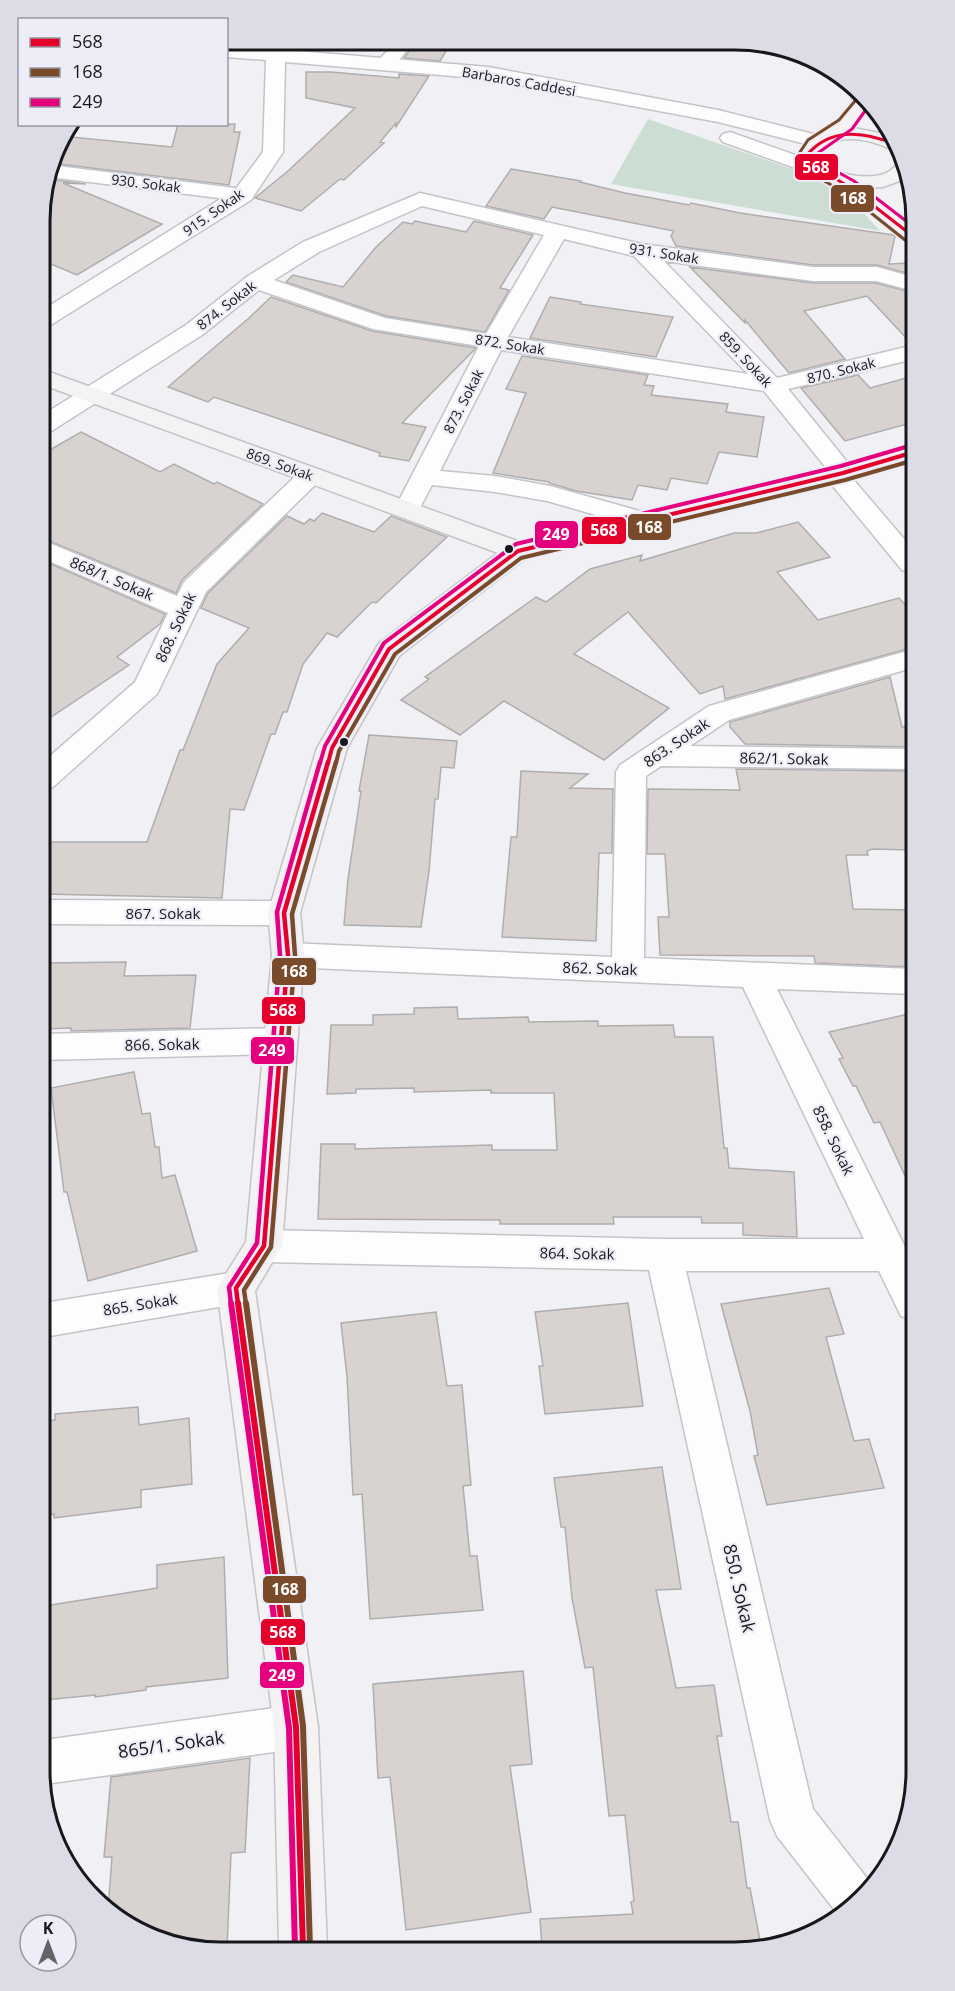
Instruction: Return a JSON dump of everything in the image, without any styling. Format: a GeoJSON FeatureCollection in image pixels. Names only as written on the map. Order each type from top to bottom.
{"type":"FeatureCollection","features":[{"type":"Feature","properties":{"kind":"main road"},"geometry":{"type":"LineString","coordinates":[[860,106],[846,124],[810,147],[807,155],[811,163],[850,187],[906,231]]}},
{"type":"Feature","properties":{"kind":"main road"},"geometry":{"type":"LineString","coordinates":[[824,138],[861,134],[885,139]]}},
{"type":"Feature","properties":{"kind":"main road"},"geometry":{"type":"LineString","coordinates":[[826,173],[848,180],[882,180],[899,174]]}},
{"type":"Feature","properties":{"kind":"main road","name":"869. Sokak"},"geometry":{"type":"LineString","coordinates":[[50,379],[518,551]]}},
{"type":"Feature","properties":{"kind":"main road"},"geometry":{"type":"LineString","coordinates":[[303,1941],[296,1727],[236,1288],[264,1246],[288,955],[284,913],[332,748],[389,649],[518,551],[839,474],[906,455]]}},
{"type":"Feature","properties":{"kind":"street","name":"915. Sokak"},"geometry":{"type":"LineString","coordinates":[[50,315],[243,195],[273,152],[282,50]]}},
{"type":"Feature","properties":{"kind":"street","name":"Barbaros Caddesi"},"geometry":{"type":"LineString","coordinates":[[302,50],[386,63],[488,73],[824,138]]}},
{"type":"Feature","properties":{"kind":"street"},"geometry":{"type":"LineString","coordinates":[[386,63],[398,50]]}},
{"type":"Feature","properties":{"kind":"street","name":"Barbaros Caddesi"},"geometry":{"type":"LineString","coordinates":[[597,95],[720,134],[826,173]]}},
{"type":"Feature","properties":{"kind":"street","name":"930. Sokak"},"geometry":{"type":"LineString","coordinates":[[57,172],[243,195]]}},
{"type":"Feature","properties":{"kind":"street","name":"931. Sokak"},"geometry":{"type":"LineString","coordinates":[[420,199],[642,251],[813,274],[877,274],[906,283]]}},
{"type":"Feature","properties":{"kind":"street","name":"874. Sokak"},"geometry":{"type":"LineString","coordinates":[[50,422],[194,330],[256,281],[312,247],[420,199]]}},
{"type":"Feature","properties":{"kind":"street","name":"873. Sokak"},"geometry":{"type":"LineString","coordinates":[[407,510],[493,342],[558,230]]}},
{"type":"Feature","properties":{"kind":"street","name":"859. Sokak"},"geometry":{"type":"LineString","coordinates":[[642,251],[771,386],[906,557]]}},
{"type":"Feature","properties":{"kind":"street","name":"872. Sokak"},"geometry":{"type":"LineString","coordinates":[[256,281],[381,324],[771,386]]}},
{"type":"Feature","properties":{"kind":"street","name":"870. Sokak"},"geometry":{"type":"LineString","coordinates":[[771,386],[906,354]]}},
{"type":"Feature","properties":{"kind":"street","name":"868. Sokak"},"geometry":{"type":"LineString","coordinates":[[50,773],[147,687],[194,588],[311,475]]}},
{"type":"Feature","properties":{"kind":"street"},"geometry":{"type":"LineString","coordinates":[[425,477],[495,484],[550,494],[645,521]]}},
{"type":"Feature","properties":{"kind":"street","name":"868/1. Sokak"},"geometry":{"type":"LineString","coordinates":[[50,551],[183,609]]}},
{"type":"Feature","properties":{"kind":"street","name":"863. Sokak"},"geometry":{"type":"LineString","coordinates":[[628,970],[631,772],[719,713],[906,661]]}},
{"type":"Feature","properties":{"kind":"street","name":"862/1. Sokak"},"geometry":{"type":"LineString","coordinates":[[655,756],[906,759]]}},
{"type":"Feature","properties":{"kind":"street","name":"867. Sokak"},"geometry":{"type":"LineString","coordinates":[[50,912],[284,913]]}},
{"type":"Feature","properties":{"kind":"street","name":"862. Sokak"},"geometry":{"type":"LineString","coordinates":[[288,955],[906,982]]}},
{"type":"Feature","properties":{"kind":"street","name":"858. Sokak"},"geometry":{"type":"LineString","coordinates":[[754,975],[905,1286]]}},
{"type":"Feature","properties":{"kind":"street","name":"866. Sokak"},"geometry":{"type":"LineString","coordinates":[[50,1047],[280,1041]]}},
{"type":"Feature","properties":{"kind":"street","name":"864. Sokak"},"geometry":{"type":"LineString","coordinates":[[264,1246],[664,1255],[890,1255]]}},
{"type":"Feature","properties":{"kind":"street","name":"850. Sokak"},"geometry":{"type":"LineString","coordinates":[[664,1255],[793,1820],[851,1895]]}},
{"type":"Feature","properties":{"kind":"street","name":"865. Sokak"},"geometry":{"type":"LineString","coordinates":[[50,1319],[236,1288]]}},
{"type":"Feature","properties":{"kind":"street","name":"865/1. Sokak"},"geometry":{"type":"LineString","coordinates":[[50,1761],[296,1727]]}},
{"type":"Feature","properties":{"kind":"green space"},"geometry":{"type":"Polygon","coordinates":[[[648,119],[818,178],[853,201],[880,231],[611,184],[648,119]]]}},
{"type":"Feature","properties":{"kind":"building"},"geometry":{"type":"Polygon","coordinates":[[[410,50],[447,50],[440,61],[404,58],[410,50]]]}},
{"type":"Feature","properties":{"kind":"building"},"geometry":{"type":"Polygon","coordinates":[[[306,72],[399,78],[399,74],[429,76],[396,127],[396,123],[380,142],[384,143],[344,180],[340,179],[301,211],[255,198],[288,171],[355,108],[306,98],[306,72]]]}},
{"type":"Feature","properties":{"kind":"building"},"geometry":{"type":"Polygon","coordinates":[[[235,124],[234,132],[240,132],[229,185],[60,164],[71,137],[172,147],[177,126],[235,124]]]}},
{"type":"Feature","properties":{"kind":"building"},"geometry":{"type":"Polygon","coordinates":[[[511,169],[581,181],[625,193],[689,205],[691,203],[740,213],[894,235],[889,264],[906,263],[906,273],[877,265],[813,265],[676,246],[671,236],[674,231],[552,207],[544,219],[486,206],[511,169]]]}},
{"type":"Feature","properties":{"kind":"building"},"geometry":{"type":"Polygon","coordinates":[[[54,180],[86,184],[63,183],[162,224],[77,275],[50,264],[50,210],[54,180]]]}},
{"type":"Feature","properties":{"kind":"building"},"geometry":{"type":"Polygon","coordinates":[[[415,221],[466,232],[474,221],[533,235],[500,288],[509,290],[485,332],[386,316],[286,282],[293,275],[343,287],[376,247],[403,222],[412,224],[415,221]]]}},
{"type":"Feature","properties":{"kind":"building"},"geometry":{"type":"Polygon","coordinates":[[[690,267],[813,283],[876,283],[906,291],[906,338],[867,296],[804,311],[845,359],[789,373],[745,320],[745,323],[690,267]]]}},
{"type":"Feature","properties":{"kind":"building"},"geometry":{"type":"Polygon","coordinates":[[[271,297],[372,331],[476,348],[402,423],[426,427],[409,461],[379,456],[380,453],[214,397],[208,402],[168,387],[271,297]]]}},
{"type":"Feature","properties":{"kind":"building"},"geometry":{"type":"Polygon","coordinates":[[[550,297],[581,302],[580,304],[673,317],[656,357],[530,338],[550,297]]]}},
{"type":"Feature","properties":{"kind":"building"},"geometry":{"type":"Polygon","coordinates":[[[522,356],[648,375],[644,385],[654,386],[651,395],[728,404],[726,412],[764,417],[757,457],[719,452],[707,484],[671,478],[667,490],[638,485],[632,500],[576,491],[549,482],[493,473],[526,393],[506,389],[522,356]]]}},
{"type":"Feature","properties":{"kind":"building"},"geometry":{"type":"Polygon","coordinates":[[[858,375],[870,388],[906,378],[906,424],[845,441],[801,388],[858,375]]]}},
{"type":"Feature","properties":{"kind":"building"},"geometry":{"type":"Polygon","coordinates":[[[81,432],[160,472],[174,464],[214,484],[217,482],[263,504],[182,580],[176,593],[50,541],[50,450],[81,432]]]}},
{"type":"Feature","properties":{"kind":"building"},"geometry":{"type":"Polygon","coordinates":[[[322,513],[374,532],[391,516],[447,537],[376,603],[372,602],[337,637],[327,633],[303,664],[287,712],[283,712],[275,734],[271,734],[244,810],[230,809],[222,898],[50,894],[50,842],[147,842],[180,750],[183,750],[217,664],[249,628],[201,608],[208,593],[287,516],[304,524],[310,519],[314,521],[322,513]]]}},
{"type":"Feature","properties":{"kind":"building"},"geometry":{"type":"Polygon","coordinates":[[[798,522],[830,557],[777,572],[818,620],[899,598],[906,605],[906,649],[725,699],[723,686],[700,694],[628,612],[574,654],[669,708],[604,760],[504,701],[460,735],[401,700],[429,679],[425,677],[536,597],[546,602],[590,569],[642,555],[640,561],[734,533],[756,533],[798,522]]]}},
{"type":"Feature","properties":{"kind":"building"},"geometry":{"type":"Polygon","coordinates":[[[50,564],[165,614],[160,624],[117,657],[129,665],[50,718],[50,564]]]}},
{"type":"Feature","properties":{"kind":"building"},"geometry":{"type":"Polygon","coordinates":[[[890,677],[902,727],[906,727],[906,747],[745,744],[730,727],[730,722],[890,677]]]}},
{"type":"Feature","properties":{"kind":"building"},"geometry":{"type":"Polygon","coordinates":[[[369,735],[457,741],[454,768],[441,767],[438,799],[435,799],[429,871],[421,927],[344,925],[348,879],[361,791],[359,791],[369,735]]]}},
{"type":"Feature","properties":{"kind":"building"},"geometry":{"type":"Polygon","coordinates":[[[736,769],[906,771],[906,850],[872,849],[867,851],[868,855],[846,855],[853,909],[906,910],[906,967],[815,963],[814,956],[660,955],[658,917],[669,917],[665,854],[647,854],[648,789],[740,790],[736,769]]]}},
{"type":"Feature","properties":{"kind":"building"},"geometry":{"type":"Polygon","coordinates":[[[521,771],[588,774],[570,788],[613,789],[612,853],[599,853],[596,941],[502,937],[511,837],[517,837],[521,771]]]}},
{"type":"Feature","properties":{"kind":"building"},"geometry":{"type":"Polygon","coordinates":[[[126,962],[124,976],[196,975],[190,1028],[71,1031],[71,1028],[50,1029],[50,963],[126,962]]]}},
{"type":"Feature","properties":{"kind":"building"},"geometry":{"type":"Polygon","coordinates":[[[457,1007],[458,1019],[528,1017],[529,1022],[598,1021],[598,1026],[673,1025],[675,1037],[713,1037],[724,1148],[727,1148],[729,1168],[794,1172],[797,1237],[743,1235],[743,1223],[702,1223],[701,1217],[613,1217],[614,1224],[500,1224],[500,1220],[318,1219],[321,1144],[355,1144],[355,1149],[492,1145],[492,1150],[557,1150],[554,1093],[491,1093],[491,1090],[414,1092],[414,1088],[356,1089],[356,1093],[327,1094],[331,1025],[373,1025],[373,1015],[414,1014],[414,1008],[457,1007]]]}},
{"type":"Feature","properties":{"kind":"building"},"geometry":{"type":"Polygon","coordinates":[[[905,1015],[905,1177],[880,1122],[874,1123],[856,1086],[853,1086],[839,1059],[843,1058],[829,1032],[905,1015]]]}},
{"type":"Feature","properties":{"kind":"building"},"geometry":{"type":"Polygon","coordinates":[[[134,1072],[142,1114],[150,1113],[155,1147],[159,1147],[162,1178],[175,1175],[197,1251],[88,1281],[67,1192],[64,1192],[51,1088],[134,1072]]]}},
{"type":"Feature","properties":{"kind":"building"},"geometry":{"type":"Polygon","coordinates":[[[829,1288],[844,1334],[826,1337],[854,1441],[869,1439],[884,1488],[767,1505],[754,1456],[758,1455],[750,1411],[721,1304],[829,1288]]]}},
{"type":"Feature","properties":{"kind":"building"},"geometry":{"type":"Polygon","coordinates":[[[628,1303],[643,1406],[545,1414],[539,1366],[543,1366],[535,1312],[628,1303]]]}},
{"type":"Feature","properties":{"kind":"building"},"geometry":{"type":"Polygon","coordinates":[[[436,1312],[447,1386],[462,1385],[471,1485],[463,1486],[470,1556],[477,1556],[483,1610],[370,1619],[362,1494],[353,1495],[347,1376],[341,1323],[436,1312]]]}},
{"type":"Feature","properties":{"kind":"building"},"geometry":{"type":"Polygon","coordinates":[[[138,1407],[139,1425],[189,1418],[192,1484],[141,1490],[141,1507],[54,1518],[54,1514],[50,1515],[50,1420],[55,1420],[55,1414],[138,1407]]]}},
{"type":"Feature","properties":{"kind":"building"},"geometry":{"type":"Polygon","coordinates":[[[662,1467],[681,1589],[656,1590],[676,1688],[714,1685],[722,1736],[717,1736],[731,1822],[738,1822],[747,1888],[750,1888],[760,1939],[542,1941],[540,1919],[633,1914],[631,1902],[634,1901],[625,1815],[609,1816],[593,1667],[585,1668],[572,1598],[565,1527],[561,1527],[554,1478],[662,1467]]]}},
{"type":"Feature","properties":{"kind":"building"},"geometry":{"type":"Polygon","coordinates":[[[224,1557],[228,1678],[146,1687],[146,1690],[95,1697],[95,1695],[50,1700],[50,1605],[157,1588],[157,1565],[224,1557]]]}},
{"type":"Feature","properties":{"kind":"building"},"geometry":{"type":"Polygon","coordinates":[[[523,1671],[532,1764],[510,1766],[531,1912],[406,1930],[390,1777],[378,1778],[373,1684],[523,1671]]]}},
{"type":"Feature","properties":{"kind":"building"},"geometry":{"type":"Polygon","coordinates":[[[250,1758],[245,1852],[231,1853],[227,1941],[187,1938],[166,1932],[145,1924],[109,1900],[112,1857],[104,1857],[111,1777],[250,1758]]]}},
{"type":"Feature","properties":{"kind":"transit line","name":"168"},"geometry":{"type":"LineString","coordinates":[[855,100],[839,120],[808,140],[800,152],[800,158],[805,168],[815,176],[846,193],[905,240]]}},
{"type":"Feature","properties":{"kind":"transit line","name":"249"},"geometry":{"type":"LineString","coordinates":[[865,111],[852,129],[815,155],[823,164],[854,181],[906,221]]}},
{"type":"Feature","properties":{"kind":"transit line","name":"568"},"geometry":{"type":"LineString","coordinates":[[885,140],[861,134],[836,135],[815,145],[807,155],[815,166],[851,188],[906,231]]}},
{"type":"Feature","properties":{"kind":"transit line","name":"249"},"geometry":{"type":"LineString","coordinates":[[295,1941],[289,1728],[229,1287],[257,1243],[280,955],[277,912],[325,746],[384,643],[516,544],[841,466],[906,447]]}},
{"type":"Feature","properties":{"kind":"transit line","name":"568"},"geometry":{"type":"LineString","coordinates":[[303,1941],[296,1727],[236,1288],[264,1246],[288,955],[284,913],[332,748],[389,649],[518,551],[843,473],[906,455]]}},
{"type":"Feature","properties":{"kind":"transit line","name":"168"},"geometry":{"type":"LineString","coordinates":[[310,1941],[303,1726],[244,1290],[271,1247],[295,956],[292,914],[339,751],[395,654],[521,558],[845,480],[906,462]]}}]}
